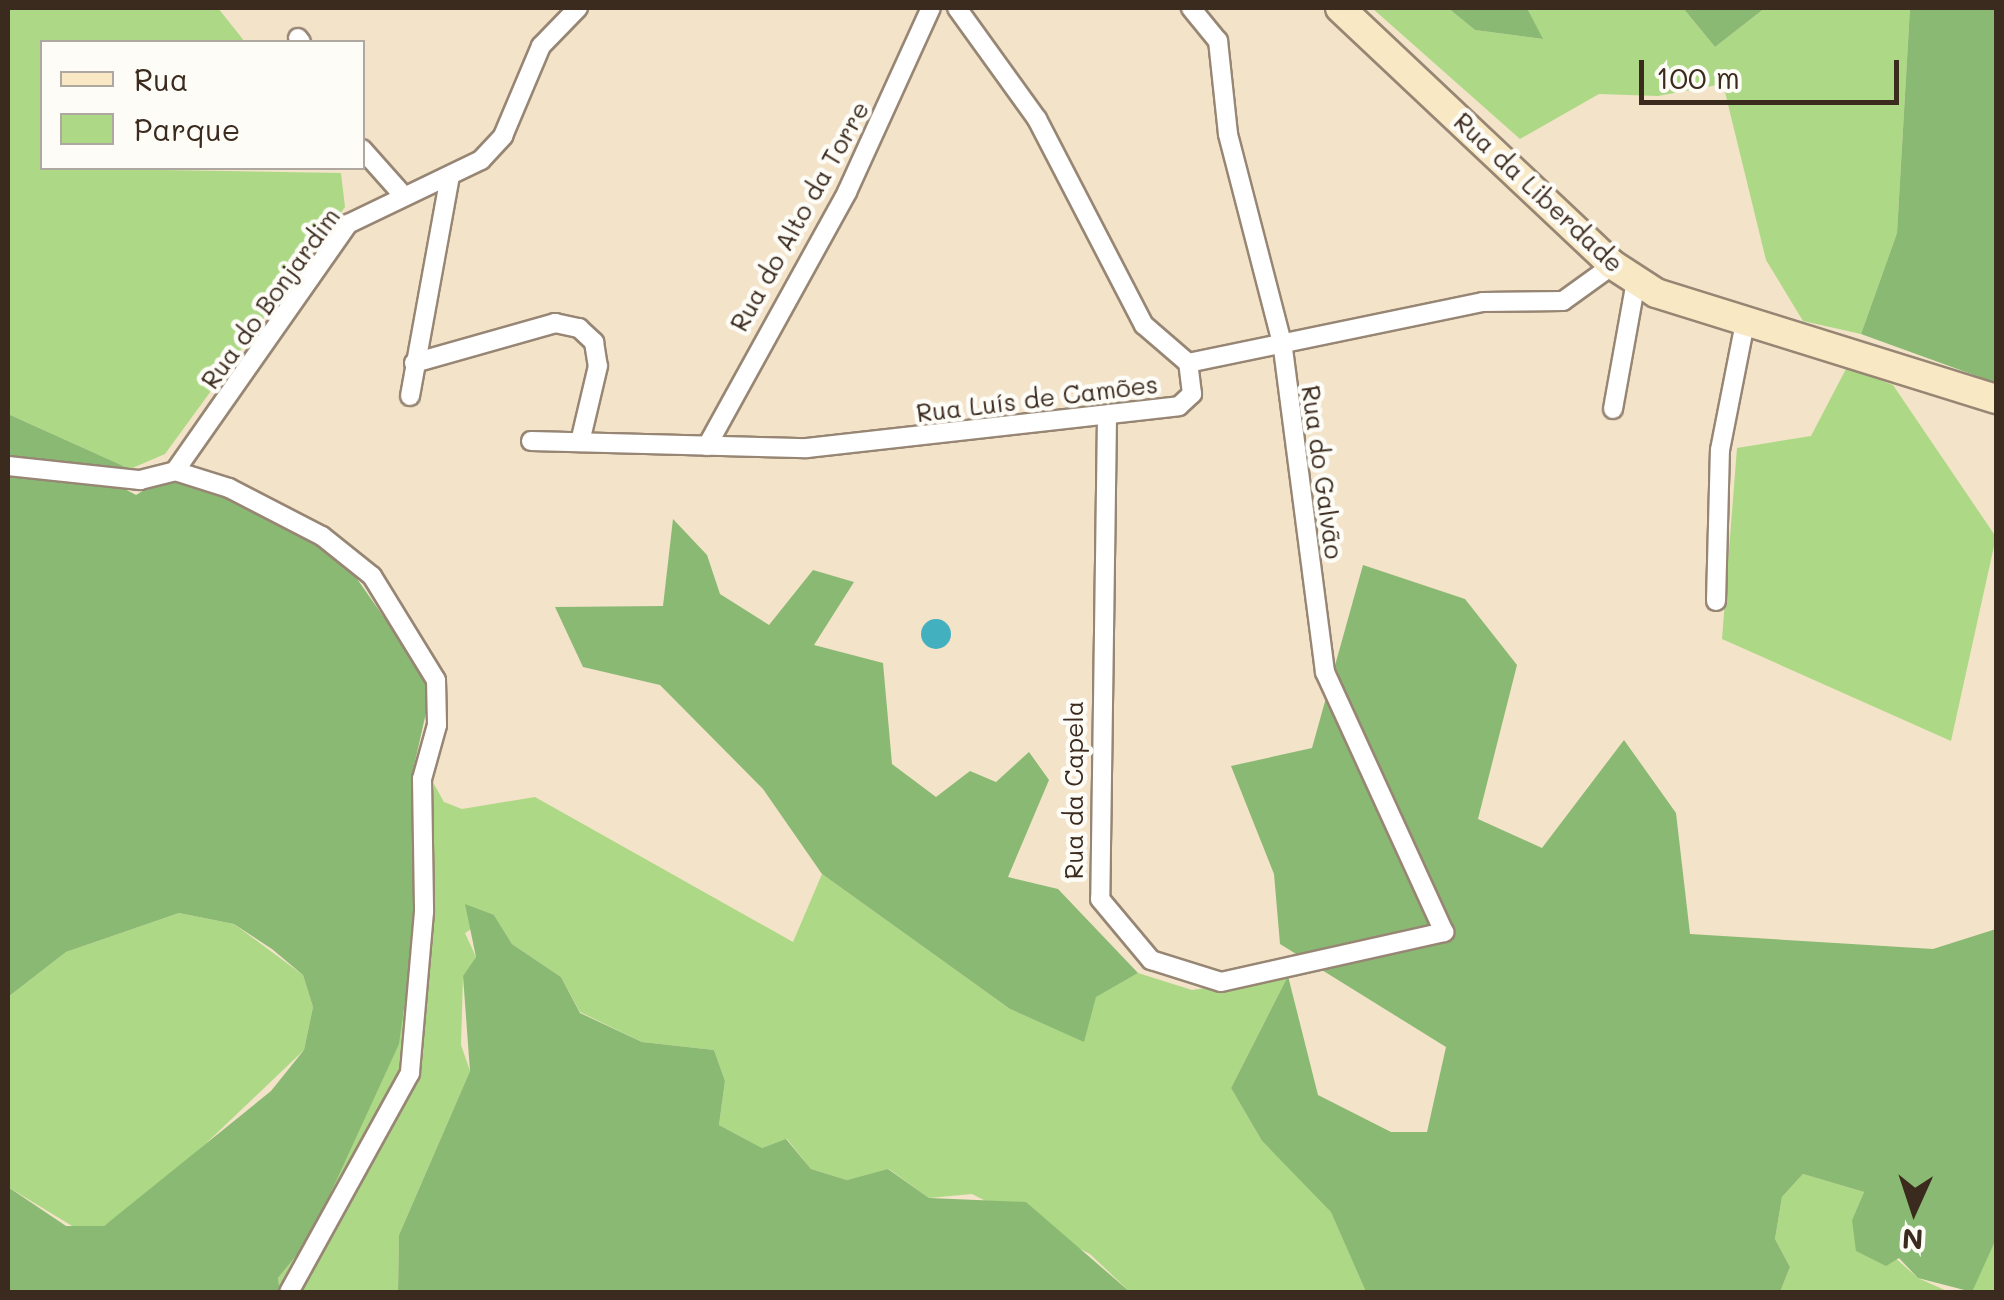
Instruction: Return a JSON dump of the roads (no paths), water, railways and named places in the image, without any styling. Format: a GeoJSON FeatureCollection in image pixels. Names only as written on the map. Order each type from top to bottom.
{"type":"FeatureCollection","features":[{"type":"Feature","properties":{"kind":"street","name":"Rua do Bonjardim"},"geometry":{"type":"LineString","coordinates":[[175,471],[348,224],[402,194],[450,176],[502,136],[541,46],[578,8]]}},
{"type":"Feature","properties":{"kind":"street","name":"Rua do Alto da Torre"},"geometry":{"type":"LineString","coordinates":[[707,446],[847,192],[931,8]]}},
{"type":"Feature","properties":{"kind":"street"},"geometry":{"type":"LineString","coordinates":[[956,8],[1037,119],[1144,325],[1188,363]]}},
{"type":"Feature","properties":{"kind":"street","name":"Rua do Galvão"},"geometry":{"type":"LineString","coordinates":[[1191,8],[1218,42],[1228,134],[1282,343],[1326,672],[1444,932]]}},
{"type":"Feature","properties":{"kind":"street","name":"Rua da Liberdade"},"geometry":{"type":"LineString","coordinates":[[1340,8],[1625,273],[1745,324],[1996,400]]}},
{"type":"Feature","properties":{"kind":"street"},"geometry":{"type":"LineString","coordinates":[[365,152],[402,194]]}},
{"type":"Feature","properties":{"kind":"street"},"geometry":{"type":"LineString","coordinates":[[410,396],[450,176]]}},
{"type":"Feature","properties":{"kind":"street"},"geometry":{"type":"LineString","coordinates":[[1613,409],[1625,273]]}},
{"type":"Feature","properties":{"kind":"street","name":"Rua Luís de Camões"},"geometry":{"type":"LineString","coordinates":[[531,441],[807,448],[1107,418],[1180,406],[1192,394],[1188,363],[1483,302],[1563,301],[1625,273]]}},
{"type":"Feature","properties":{"kind":"street"},"geometry":{"type":"LineString","coordinates":[[414,363],[555,323],[579,328],[594,342],[598,366],[580,442]]}},
{"type":"Feature","properties":{"kind":"street"},"geometry":{"type":"LineString","coordinates":[[1716,602],[1720,450],[1745,324]]}},
{"type":"Feature","properties":{"kind":"street","name":"Rua da Capela"},"geometry":{"type":"LineString","coordinates":[[1107,418],[1100,899],[1151,960],[1221,982],[1444,932]]}},
{"type":"Feature","properties":{"kind":"street"},"geometry":{"type":"LineString","coordinates":[[8,466],[140,480],[175,471],[322,536],[372,576],[436,680],[437,725],[422,779],[424,912],[410,1073],[289,1292]]}},
{"type":"Feature","properties":{"kind":"water"},"geometry":{"type":"Polygon","coordinates":[[[936,619],[947,623],[951,634],[947,645],[936,649],[925,645],[921,634],[925,623],[936,619]]]}}]}
